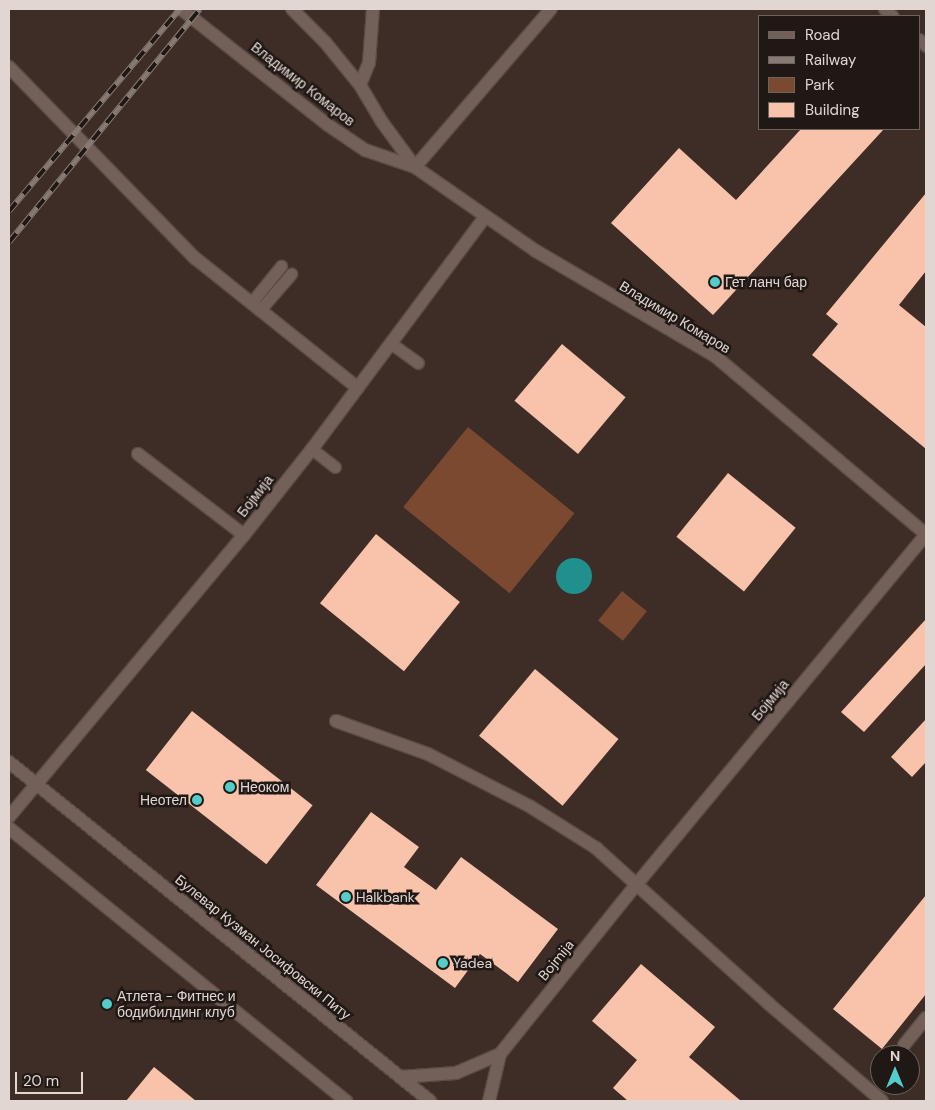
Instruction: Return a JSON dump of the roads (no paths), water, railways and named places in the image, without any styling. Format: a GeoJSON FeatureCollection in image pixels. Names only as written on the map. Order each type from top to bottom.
{"type":"FeatureCollection","features":[{"type":"Feature","properties":{"kind":"street","name":"Владимир Комаров"},"geometry":{"type":"LineString","coordinates":[[182,9],[328,126],[366,150],[415,167],[485,216],[574,274],[715,356],[926,534]]}},
{"type":"Feature","properties":{"kind":"street","name":"Владимир Комаров"},"geometry":{"type":"LineString","coordinates":[[292,9],[325,42],[360,85],[382,122],[415,167]]}},
{"type":"Feature","properties":{"kind":"street"},"geometry":{"type":"LineString","coordinates":[[360,85],[369,63],[374,9]]}},
{"type":"Feature","properties":{"kind":"street"},"geometry":{"type":"LineString","coordinates":[[415,167],[551,9]]}},
{"type":"Feature","properties":{"kind":"street"},"geometry":{"type":"LineString","coordinates":[[9,67],[195,258],[358,388]]}},
{"type":"Feature","properties":{"kind":"street","name":"Бојмија"},"geometry":{"type":"LineString","coordinates":[[36,784],[244,535],[312,449],[392,344],[485,216]]}},
{"type":"Feature","properties":{"kind":"street"},"geometry":{"type":"LineString","coordinates":[[138,454],[244,535]]}},
{"type":"Feature","properties":{"kind":"street","name":"Бојмија"},"geometry":{"type":"LineString","coordinates":[[636,885],[926,534]]}},
{"type":"Feature","properties":{"kind":"street"},"geometry":{"type":"LineString","coordinates":[[336,721],[428,754],[531,807],[596,848],[882,1101]]}},
{"type":"Feature","properties":{"kind":"street"},"geometry":{"type":"LineString","coordinates":[[9,762],[36,784],[9,817]]}},
{"type":"Feature","properties":{"kind":"street","name":"Булевар Кузман Јосифовски Питу"},"geometry":{"type":"LineString","coordinates":[[36,784],[430,1101]]}},
{"type":"Feature","properties":{"kind":"street"},"geometry":{"type":"LineString","coordinates":[[9,828],[346,1101]]}},
{"type":"Feature","properties":{"kind":"street","name":"Bojmija"},"geometry":{"type":"LineString","coordinates":[[500,1054],[636,885]]}},
{"type":"Feature","properties":{"kind":"street"},"geometry":{"type":"LineString","coordinates":[[904,1045],[926,1018]]}},
{"type":"Feature","properties":{"kind":"street"},"geometry":{"type":"LineString","coordinates":[[400,1077],[456,1073],[500,1054]]}},
{"type":"Feature","properties":{"kind":"street"},"geometry":{"type":"LineString","coordinates":[[489,1101],[500,1054]]}},
{"type":"Feature","properties":{"kind":"lane"},"geometry":{"type":"LineString","coordinates":[[256,306],[281,266]]}},
{"type":"Feature","properties":{"kind":"lane"},"geometry":{"type":"LineString","coordinates":[[256,306],[291,274]]}},
{"type":"Feature","properties":{"kind":"lane"},"geometry":{"type":"LineString","coordinates":[[392,344],[418,363]]}},
{"type":"Feature","properties":{"kind":"lane"},"geometry":{"type":"LineString","coordinates":[[312,449],[335,467]]}},
{"type":"Feature","properties":{"kind":"water"},"geometry":{"type":"Polygon","coordinates":[[[574,558],[581,559],[587,563],[591,569],[591,583],[587,589],[581,593],[574,594],[567,593],[561,589],[557,583],[556,576],[557,569],[561,563],[567,559],[574,558]]]}},
{"type":"Feature","properties":{"kind":"railway"},"geometry":{"type":"LineString","coordinates":[[9,211],[180,9]]}},
{"type":"Feature","properties":{"kind":"railway"},"geometry":{"type":"LineString","coordinates":[[9,242],[200,9]]}},
{"type":"Feature","properties":{"kind":"place","name":"Гет ланч бар"},"geometry":{"type":"Point","coordinates":[715,282]}},
{"type":"Feature","properties":{"kind":"place","name":"Неоком"},"geometry":{"type":"Point","coordinates":[230,787]}},
{"type":"Feature","properties":{"kind":"place","name":"Неотел"},"geometry":{"type":"Point","coordinates":[197,800]}},
{"type":"Feature","properties":{"kind":"place","name":"Halkbank"},"geometry":{"type":"Point","coordinates":[346,897]}},
{"type":"Feature","properties":{"kind":"place","name":"Yadea"},"geometry":{"type":"Point","coordinates":[443,963]}},
{"type":"Feature","properties":{"kind":"place","name":"Атлета - Фитнес и бодибилдинг клуб"},"geometry":{"type":"Point","coordinates":[107,1004]}}]}
